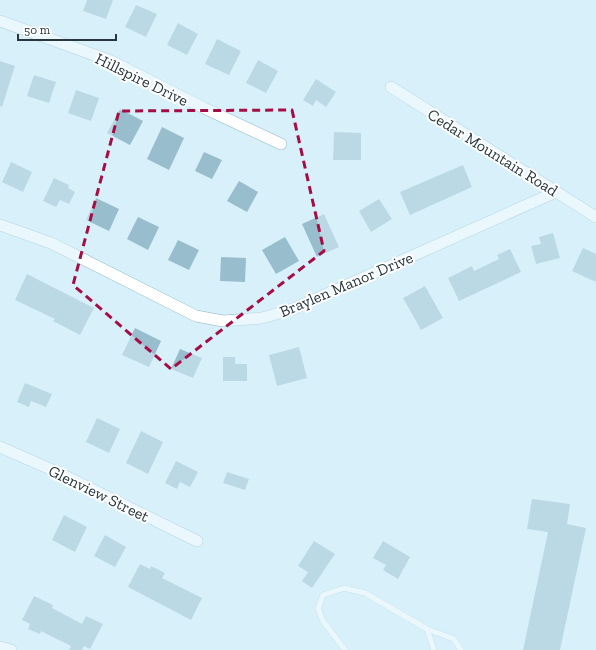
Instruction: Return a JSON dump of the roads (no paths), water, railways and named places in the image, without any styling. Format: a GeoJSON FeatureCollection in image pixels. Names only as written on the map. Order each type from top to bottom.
{"type":"FeatureCollection","features":[{"type":"Feature","properties":{"kind":"street","name":"Hillspire Drive"},"geometry":{"type":"LineString","coordinates":[[0,21],[111,61],[204,108],[281,144]]}},
{"type":"Feature","properties":{"kind":"street","name":"Cedar Mountain Road"},"geometry":{"type":"LineString","coordinates":[[391,87],[596,217]]}},
{"type":"Feature","properties":{"kind":"street","name":"Braylen Manor Drive"},"geometry":{"type":"LineString","coordinates":[[0,225],[51,243],[196,316],[223,322],[262,318],[293,309],[556,192]]}},
{"type":"Feature","properties":{"kind":"street","name":"Glenview Street"},"geometry":{"type":"LineString","coordinates":[[0,447],[57,472],[197,541]]}},
{"type":"Feature","properties":{"kind":"street"},"geometry":{"type":"LineString","coordinates":[[0,647],[11,650]]}},
{"type":"Feature","properties":{"kind":"lane"},"geometry":{"type":"LineString","coordinates":[[345,650],[324,621],[318,609],[323,595],[344,588],[365,593],[427,629],[454,639],[461,650]]}},
{"type":"Feature","properties":{"kind":"lane"},"geometry":{"type":"LineString","coordinates":[[427,629],[434,650]]}}]}
